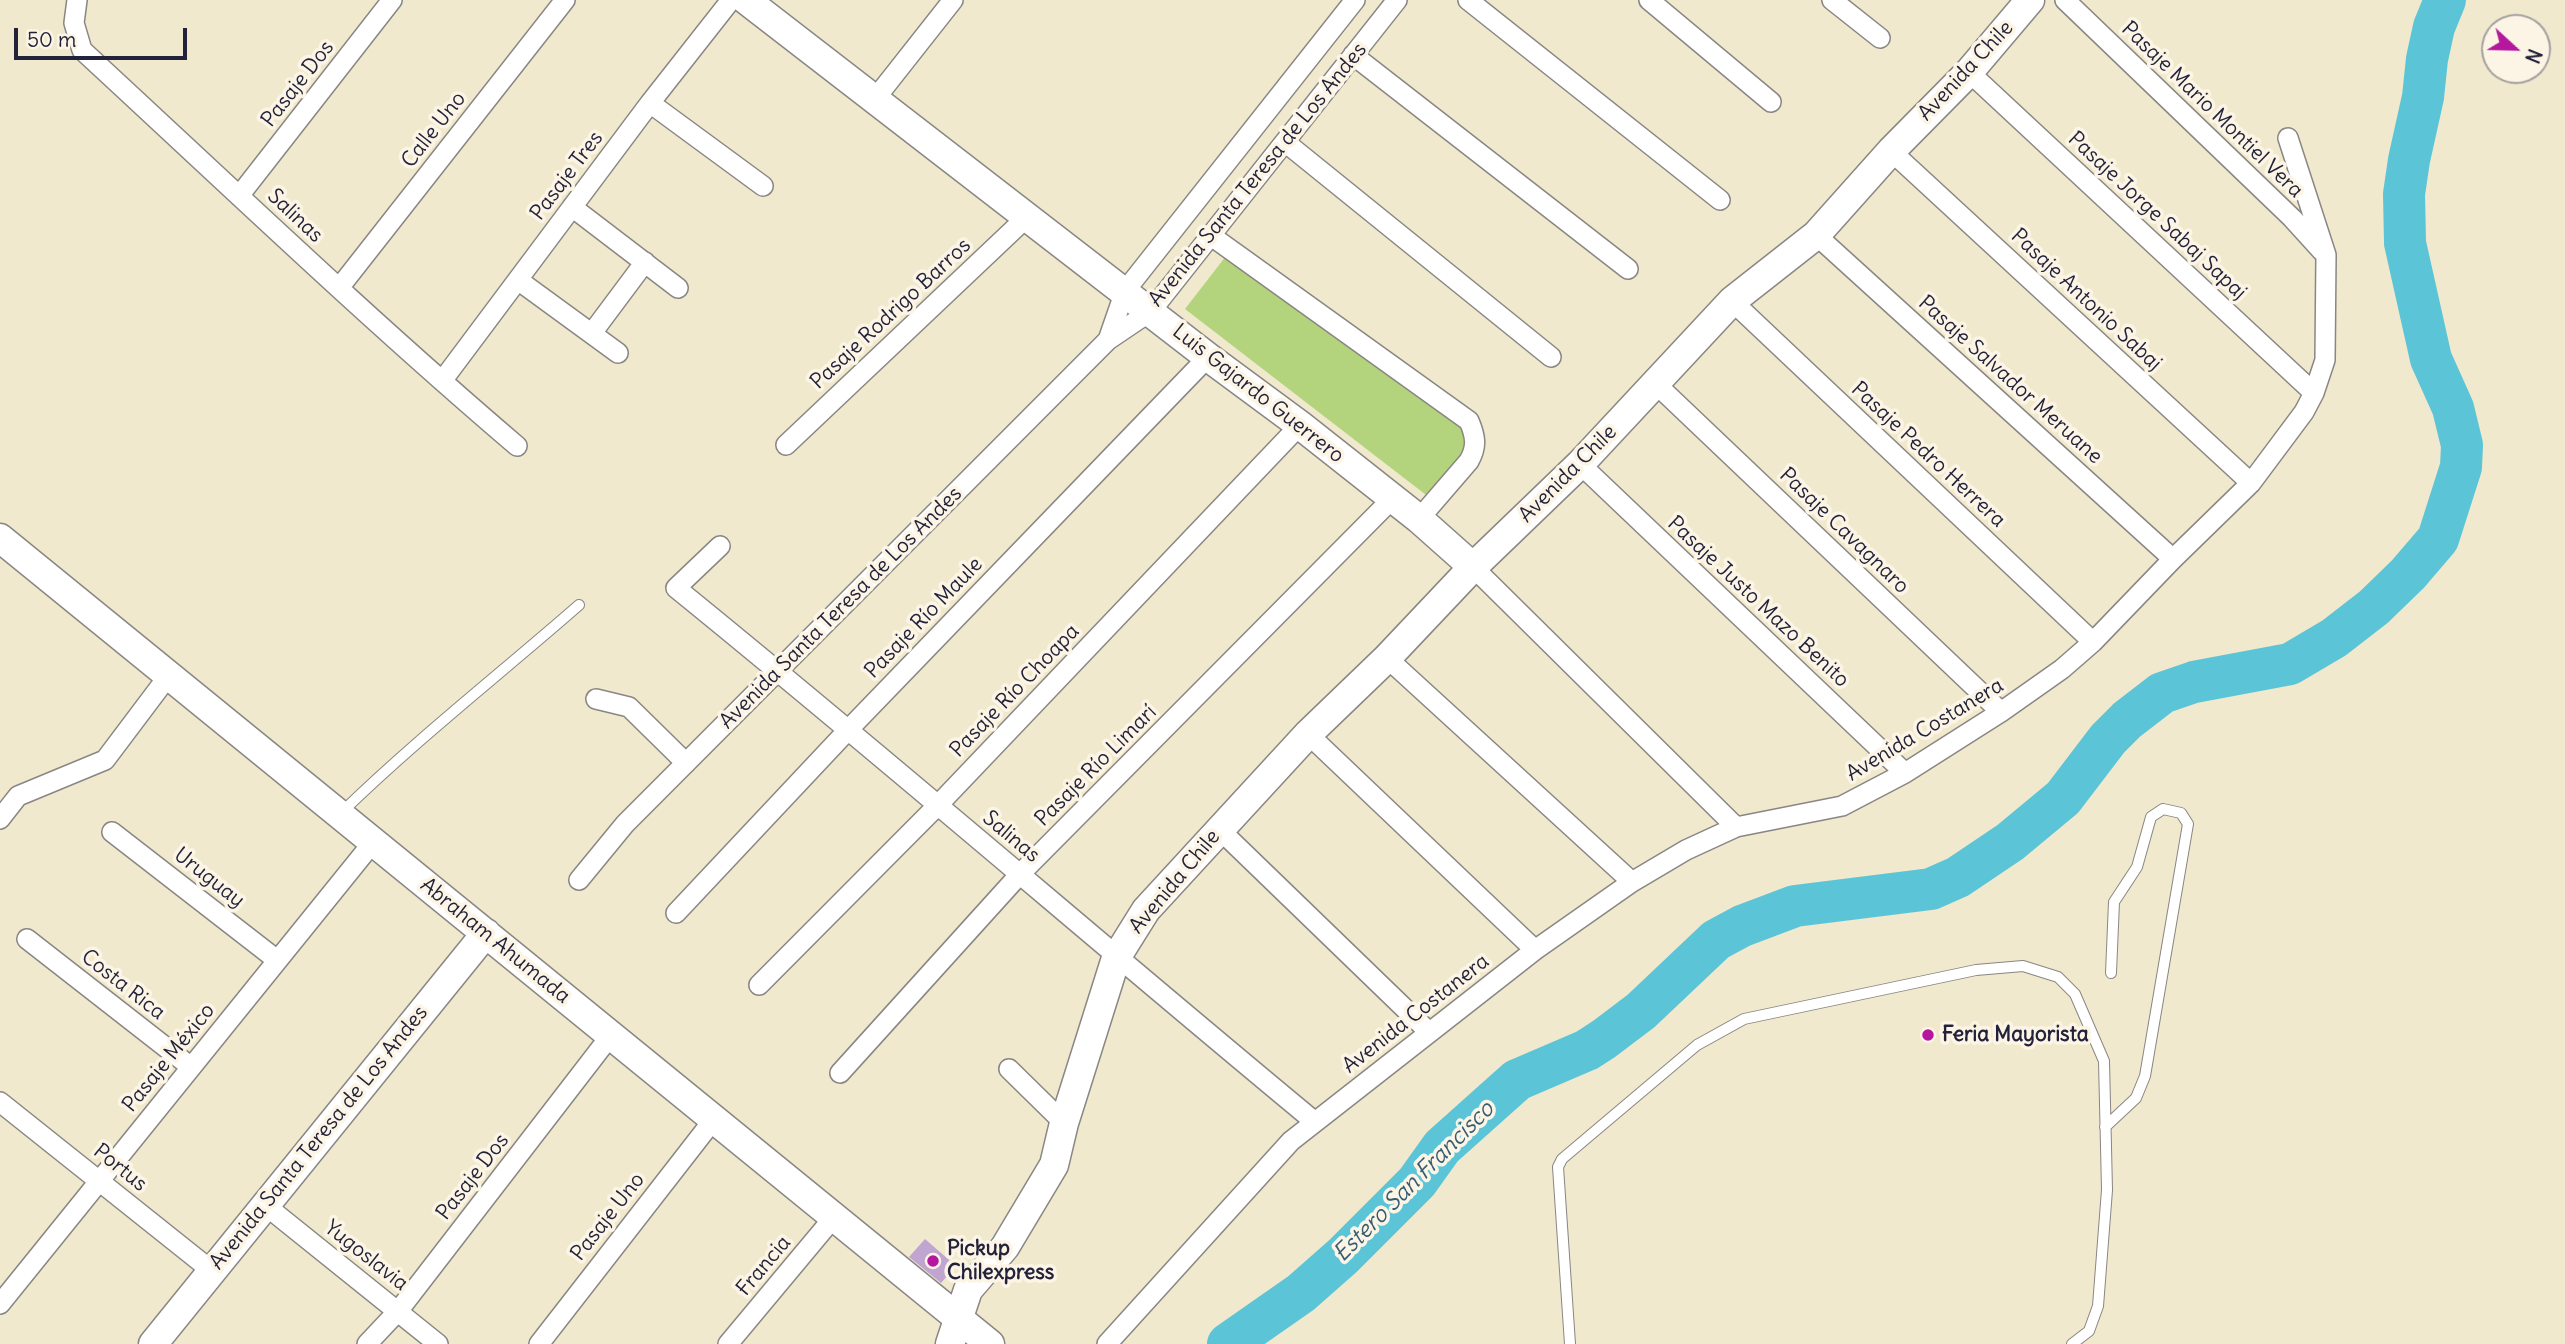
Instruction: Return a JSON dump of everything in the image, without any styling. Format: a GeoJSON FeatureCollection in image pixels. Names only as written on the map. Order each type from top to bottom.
{"type":"FeatureCollection","features":[{"type":"Feature","properties":{"kind":"street","name":"Salinas"},"geometry":{"type":"LineString","coordinates":[[77,0],[74,23],[82,50],[339,288],[517,446]]}},
{"type":"Feature","properties":{"kind":"street","name":"Pasaje Dos"},"geometry":{"type":"LineString","coordinates":[[239,196],[392,0]]}},
{"type":"Feature","properties":{"kind":"street","name":"Calle Uno"},"geometry":{"type":"LineString","coordinates":[[339,288],[565,0]]}},
{"type":"Feature","properties":{"kind":"street"},"geometry":{"type":"LineString","coordinates":[[875,99],[953,0]]}},
{"type":"Feature","properties":{"kind":"street","name":"Avenida Santa Teresa de Los Andes"},"geometry":{"type":"LineString","coordinates":[[1108,340],[1125,291],[1355,0]]}},
{"type":"Feature","properties":{"kind":"street","name":"Avenida Santa Teresa de Los Andes"},"geometry":{"type":"LineString","coordinates":[[579,880],[625,824],[1108,340],[1151,311],[1397,0]]}},
{"type":"Feature","properties":{"kind":"street"},"geometry":{"type":"LineString","coordinates":[[1468,0],[1720,200]]}},
{"type":"Feature","properties":{"kind":"street"},"geometry":{"type":"LineString","coordinates":[[1649,0],[1771,102]]}},
{"type":"Feature","properties":{"kind":"street"},"geometry":{"type":"LineString","coordinates":[[1832,0],[1880,38]]}},
{"type":"Feature","properties":{"kind":"street","name":"Avenida Chile"},"geometry":{"type":"LineString","coordinates":[[955,1331],[968,1290],[1005,1247],[1054,1165],[1064,1123],[1116,958],[1146,909],[1308,734],[1580,464],[1732,301],[1816,235],[1891,151],[1969,72],[2030,0]]}},
{"type":"Feature","properties":{"kind":"street","name":"Pasaje Mario Montiel Vera"},"geometry":{"type":"LineString","coordinates":[[2064,0],[2292,218],[2326,255]]}},
{"type":"Feature","properties":{"kind":"street","name":"Luis Gajardo Guerrero"},"geometry":{"type":"LineString","coordinates":[[749,2],[1419,519],[1474,567],[1736,827]]}},
{"type":"Feature","properties":{"kind":"street","name":"Pasaje Tres"},"geometry":{"type":"LineString","coordinates":[[442,381],[650,103],[749,2]]}},
{"type":"Feature","properties":{"kind":"street"},"geometry":{"type":"LineString","coordinates":[[1353,55],[1628,269]]}},
{"type":"Feature","properties":{"kind":"street","name":"Pasaje Jorge Sabaj Sapaj"},"geometry":{"type":"LineString","coordinates":[[1969,72],[2314,393]]}},
{"type":"Feature","properties":{"kind":"street"},"geometry":{"type":"LineString","coordinates":[[650,103],[763,186]]}},
{"type":"Feature","properties":{"kind":"street","name":"Avenida Costanera"},"geometry":{"type":"LineString","coordinates":[[1107,1344],[1291,1141],[1535,950],[1632,882],[1686,850],[1736,827],[1842,806],[1906,773],[2000,712],[2062,669],[2093,642],[2251,483],[2304,412],[2314,393],[2325,360],[2326,255],[2288,138]]}},
{"type":"Feature","properties":{"kind":"street"},"geometry":{"type":"LineString","coordinates":[[1285,142],[1551,357]]}},
{"type":"Feature","properties":{"kind":"street","name":"Pasaje Antonio Sabaj"},"geometry":{"type":"LineString","coordinates":[[1891,151],[2251,483]]}},
{"type":"Feature","properties":{"kind":"street"},"geometry":{"type":"LineString","coordinates":[[572,207],[678,288]]}},
{"type":"Feature","properties":{"kind":"street","name":"Pasaje Rodrigo Barros"},"geometry":{"type":"LineString","coordinates":[[786,444],[1028,216]]}},
{"type":"Feature","properties":{"kind":"street"},"geometry":{"type":"LineString","coordinates":[[1210,235],[1469,421],[1475,438],[1475,450],[1469,461],[1419,519]]}},
{"type":"Feature","properties":{"kind":"street","name":"Pasaje Salvador Meruane"},"geometry":{"type":"LineString","coordinates":[[1816,235],[2173,559]]}},
{"type":"Feature","properties":{"kind":"street"},"geometry":{"type":"LineString","coordinates":[[592,333],[645,262]]}},
{"type":"Feature","properties":{"kind":"street"},"geometry":{"type":"LineString","coordinates":[[518,280],[618,353]]}},
{"type":"Feature","properties":{"kind":"street","name":"Pasaje Pedro Herrera"},"geometry":{"type":"LineString","coordinates":[[1732,301],[2093,642]]}},
{"type":"Feature","properties":{"kind":"street","name":"Pasaje Río Maule"},"geometry":{"type":"LineString","coordinates":[[676,913],[848,730],[1208,357]]}},
{"type":"Feature","properties":{"kind":"street","name":"Pasaje Cavagnaro"},"geometry":{"type":"LineString","coordinates":[[1656,384],[2000,712]]}},
{"type":"Feature","properties":{"kind":"street","name":"Pasaje Río Choapa"},"geometry":{"type":"LineString","coordinates":[[759,985],[937,805],[1300,425]]}},
{"type":"Feature","properties":{"kind":"street","name":"Pasaje Justo Mazo Benito"},"geometry":{"type":"LineString","coordinates":[[1580,464],[1906,773]]}},
{"type":"Feature","properties":{"kind":"street","name":"Pasaje Río Limarí"},"geometry":{"type":"LineString","coordinates":[[840,1073],[1020,874],[1392,499]]}},
{"type":"Feature","properties":{"kind":"street","name":"Abraham Ahumada"},"geometry":{"type":"LineString","coordinates":[[3,545],[374,841],[834,1217],[955,1331],[990,1344]]}},
{"type":"Feature","properties":{"kind":"street","name":"Salinas"},"geometry":{"type":"LineString","coordinates":[[720,546],[677,588],[1315,1122]]}},
{"type":"Feature","properties":{"kind":"street"},"geometry":{"type":"LineString","coordinates":[[1387,658],[1632,882]]}},
{"type":"Feature","properties":{"kind":"street"},"geometry":{"type":"LineString","coordinates":[[0,819],[18,796],[104,760],[169,676]]}},
{"type":"Feature","properties":{"kind":"street"},"geometry":{"type":"LineString","coordinates":[[596,699],[629,707],[686,763]]}},
{"type":"Feature","properties":{"kind":"street"},"geometry":{"type":"LineString","coordinates":[[1308,734],[1535,950]]}},
{"type":"Feature","properties":{"kind":"street"},"geometry":{"type":"LineString","coordinates":[[1219,829],[1429,1032]]}},
{"type":"Feature","properties":{"kind":"street","name":"Uruguay"},"geometry":{"type":"LineString","coordinates":[[112,832],[277,960]]}},
{"type":"Feature","properties":{"kind":"street","name":"Pasaje México"},"geometry":{"type":"LineString","coordinates":[[0,1304],[374,841]]}},
{"type":"Feature","properties":{"kind":"street","name":"Avenida Santa Teresa de Los Andes"},"geometry":{"type":"LineString","coordinates":[[153,1344],[486,933]]}},
{"type":"Feature","properties":{"kind":"street","name":"Costa Rica"},"geometry":{"type":"LineString","coordinates":[[27,939],[191,1067]]}},
{"type":"Feature","properties":{"kind":"street","name":"Pasaje Dos"},"geometry":{"type":"LineString","coordinates":[[367,1344],[398,1310],[611,1035]]}},
{"type":"Feature","properties":{"kind":"street"},"geometry":{"type":"LineString","coordinates":[[1009,1069],[1064,1123]]}},
{"type":"Feature","properties":{"kind":"street","name":"Portus"},"geometry":{"type":"LineString","coordinates":[[0,1102],[212,1271]]}},
{"type":"Feature","properties":{"kind":"street","name":"Pasaje Uno"},"geometry":{"type":"LineString","coordinates":[[539,1344],[714,1119]]}},
{"type":"Feature","properties":{"kind":"street","name":"Yugoslavia"},"geometry":{"type":"LineString","coordinates":[[265,1205],[438,1344]]}},
{"type":"Feature","properties":{"kind":"street","name":"Francia"},"geometry":{"type":"LineString","coordinates":[[728,1344],[834,1217]]}},
{"type":"Feature","properties":{"kind":"lane"},"geometry":{"type":"LineString","coordinates":[[340,814],[411,748],[491,683],[579,605]]}},
{"type":"Feature","properties":{"kind":"lane"},"geometry":{"type":"LineString","coordinates":[[2105,1126],[2136,1098],[2145,1076],[2188,824],[2181,813],[2163,809],[2151,817],[2137,867],[2114,902],[2111,974]]}},
{"type":"Feature","properties":{"kind":"lane"},"geometry":{"type":"LineString","coordinates":[[1570,1344],[1558,1167],[1562,1159],[1697,1045],[1744,1019],[1976,970],[2023,966],[2059,977],[2075,994],[2104,1061],[2107,1190],[2098,1306],[2089,1331],[2072,1344]]}},
{"type":"Feature","properties":{"kind":"green space"},"geometry":{"type":"Polygon","coordinates":[[[1226,256],[1469,429],[1468,451],[1430,498],[1185,309],[1226,256]]]}},
{"type":"Feature","properties":{"kind":"building","name":"Pickup Chilexpress"},"geometry":{"type":"Polygon","coordinates":[[[925,1239],[956,1266],[941,1283],[909,1257],[925,1239]]]}},
{"type":"Feature","properties":{"kind":"waterway","name":"Estero San Francisco"},"geometry":{"type":"LineString","coordinates":[[1228,1344],[1301,1293],[1343,1256],[1417,1182],[1442,1147],[1517,1080],[1587,1050],[1604,1039],[1641,1011],[1716,940],[1742,926],[1795,906],[1931,889],[1958,877],[2010,842],[2063,798],[2108,739],[2127,720],[2162,693],[2194,682],[2290,664],[2334,638],[2374,607],[2408,574],[2438,539],[2461,467],[2462,445],[2453,408],[2431,359],[2405,243],[2404,194],[2409,160],[2423,97],[2434,27],[2445,0]]}},
{"type":"Feature","properties":{"kind":"place","name":"Feria Mayorista"},"geometry":{"type":"Point","coordinates":[1928,1035]}},
{"type":"Feature","properties":{"kind":"place","name":"Pickup Chilexpress"},"geometry":{"type":"Point","coordinates":[933,1261]}}]}
